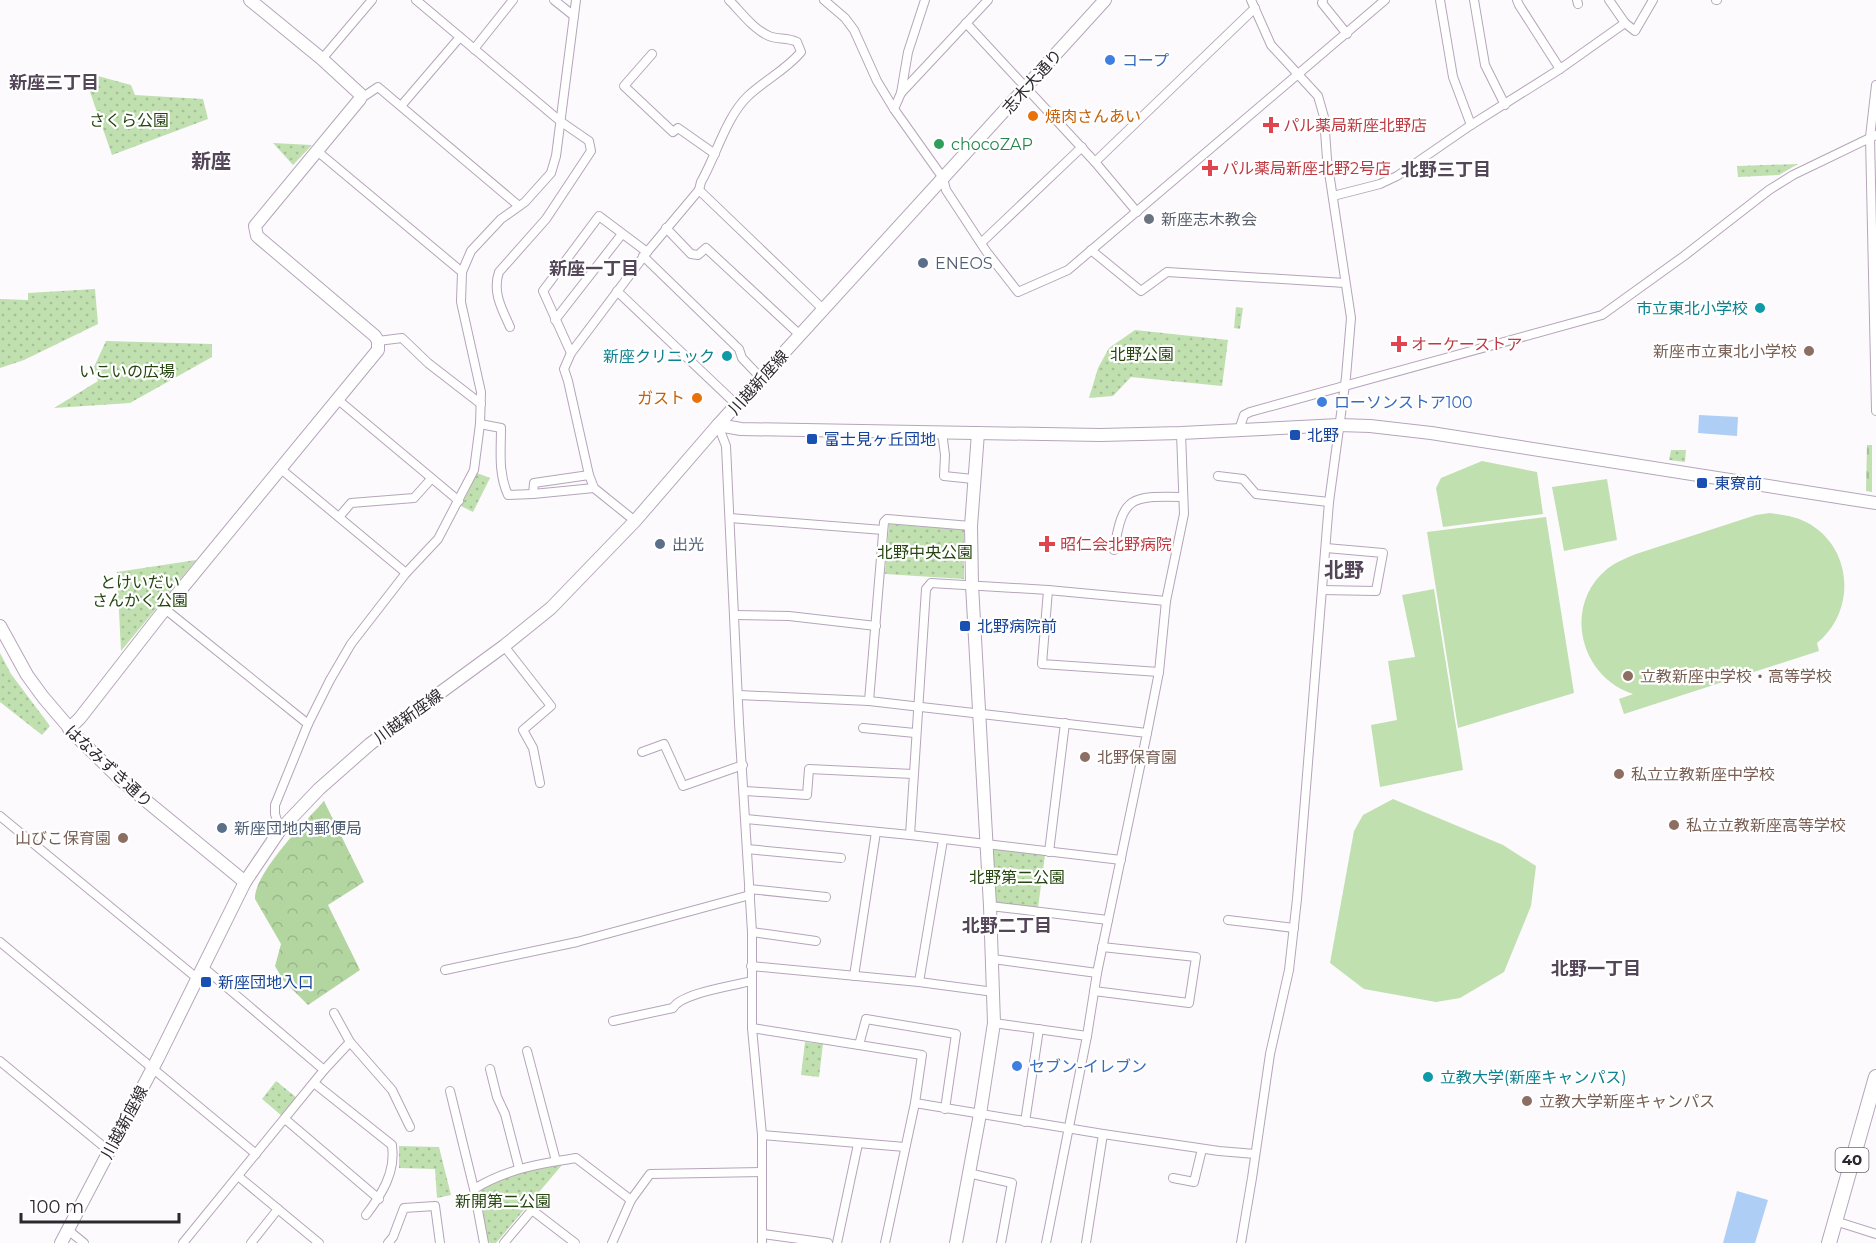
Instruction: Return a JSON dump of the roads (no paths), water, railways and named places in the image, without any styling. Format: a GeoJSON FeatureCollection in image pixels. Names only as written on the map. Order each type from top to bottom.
{"type":"FeatureCollection","features":[{"type":"Feature","properties":{"kind":"main road","name":"40"},"geometry":{"type":"LineString","coordinates":[[1829,1243],[1876,1077]]}},
{"type":"Feature","properties":{"kind":"street"},"geometry":{"type":"LineString","coordinates":[[322,59],[372,0]]}},
{"type":"Feature","properties":{"kind":"street"},"geometry":{"type":"LineString","coordinates":[[416,0],[560,121],[589,141],[591,151],[546,219],[499,272],[496,279],[497,296],[510,327]]}},
{"type":"Feature","properties":{"kind":"street"},"geometry":{"type":"LineString","coordinates":[[474,49],[513,0]]}},
{"type":"Feature","properties":{"kind":"street"},"geometry":{"type":"LineString","coordinates":[[554,0],[574,16]]}},
{"type":"Feature","properties":{"kind":"street"},"geometry":{"type":"LineString","coordinates":[[280,830],[274,814],[275,805],[308,724],[330,680],[356,636],[406,573],[438,540],[474,470],[480,424],[481,392],[460,302],[462,272],[471,251],[501,219],[525,202],[551,173],[576,0]]}},
{"type":"Feature","properties":{"kind":"street"},"geometry":{"type":"LineString","coordinates":[[635,521],[594,488],[564,369],[571,353],[617,291],[699,190],[734,115],[747,97],[790,65],[801,52],[797,42],[788,38],[771,37],[757,28],[729,0]]}},
{"type":"Feature","properties":{"kind":"street"},"geometry":{"type":"LineString","coordinates":[[824,0],[845,18],[854,30],[877,81],[894,109],[943,178],[946,190],[981,243],[1018,292],[1068,270],[1385,0]]}},
{"type":"Feature","properties":{"kind":"street"},"geometry":{"type":"LineString","coordinates":[[894,109],[901,93],[908,52],[925,0]]}},
{"type":"Feature","properties":{"kind":"street"},"geometry":{"type":"LineString","coordinates":[[901,93],[988,0]]}},
{"type":"Feature","properties":{"kind":"street","name":"志木大通り"},"geometry":{"type":"LineString","coordinates":[[862,268],[1105,0]]}},
{"type":"Feature","properties":{"kind":"street"},"geometry":{"type":"LineString","coordinates":[[1323,0],[1322,3],[1347,34]]}},
{"type":"Feature","properties":{"kind":"street"},"geometry":{"type":"LineString","coordinates":[[1440,0],[1453,77],[1471,125]]}},
{"type":"Feature","properties":{"kind":"street"},"geometry":{"type":"LineString","coordinates":[[1473,0],[1485,65],[1505,105]]}},
{"type":"Feature","properties":{"kind":"street"},"geometry":{"type":"LineString","coordinates":[[1517,0],[1560,69]]}},
{"type":"Feature","properties":{"kind":"street"},"geometry":{"type":"LineString","coordinates":[[1609,0],[1635,32],[1653,0]]}},
{"type":"Feature","properties":{"kind":"street"},"geometry":{"type":"LineString","coordinates":[[253,1],[358,91],[360,99]]}},
{"type":"Feature","properties":{"kind":"street"},"geometry":{"type":"LineString","coordinates":[[1095,162],[1253,4],[1271,45],[1318,96],[1324,117],[1332,196],[1351,318],[1329,502],[1294,928],[1289,970],[1270,1054],[1241,1243]]}},
{"type":"Feature","properties":{"kind":"street"},"geometry":{"type":"LineString","coordinates":[[1332,196],[1380,184],[1396,176],[1560,69],[1625,22]]}},
{"type":"Feature","properties":{"kind":"street"},"geometry":{"type":"LineString","coordinates":[[966,23],[1082,147],[1137,212]]}},
{"type":"Feature","properties":{"kind":"street"},"geometry":{"type":"LineString","coordinates":[[401,106],[460,37]]}},
{"type":"Feature","properties":{"kind":"street"},"geometry":{"type":"LineString","coordinates":[[651,54],[624,86],[673,132],[678,128],[715,154]]}},
{"type":"Feature","properties":{"kind":"street"},"geometry":{"type":"LineString","coordinates":[[1876,85],[1873,136],[1876,411]]}},
{"type":"Feature","properties":{"kind":"street"},"geometry":{"type":"LineString","coordinates":[[69,729],[378,350],[378,341],[375,336],[257,236],[255,226],[360,99],[378,87],[519,206]]}},
{"type":"Feature","properties":{"kind":"street"},"geometry":{"type":"LineString","coordinates":[[1239,430],[1244,416],[1251,412],[1602,315],[1684,256],[1769,190],[1793,175],[1873,136]]}},
{"type":"Feature","properties":{"kind":"street"},"geometry":{"type":"LineString","coordinates":[[981,243],[1082,147]]}},
{"type":"Feature","properties":{"kind":"street"},"geometry":{"type":"LineString","coordinates":[[317,150],[462,272]]}},
{"type":"Feature","properties":{"kind":"street"},"geometry":{"type":"LineString","coordinates":[[699,190],[824,309]]}},
{"type":"Feature","properties":{"kind":"street"},"geometry":{"type":"LineString","coordinates":[[571,353],[543,291],[599,216],[645,254],[739,349],[742,358],[761,378]]}},
{"type":"Feature","properties":{"kind":"street"},"geometry":{"type":"LineString","coordinates":[[666,228],[692,254],[698,255],[706,248],[800,335]]}},
{"type":"Feature","properties":{"kind":"street"},"geometry":{"type":"LineString","coordinates":[[555,320],[622,234]]}},
{"type":"Feature","properties":{"kind":"street"},"geometry":{"type":"LineString","coordinates":[[1091,250],[1141,291],[1167,272],[1345,283]]}},
{"type":"Feature","properties":{"kind":"street","name":"川越新座線"},"geometry":{"type":"LineString","coordinates":[[61,1243],[153,1067],[245,882],[280,830],[319,789],[363,750],[504,646],[551,608],[635,521],[718,425],[862,268]]}},
{"type":"Feature","properties":{"kind":"street"},"geometry":{"type":"LineString","coordinates":[[617,291],[737,405]]}},
{"type":"Feature","properties":{"kind":"street"},"geometry":{"type":"LineString","coordinates":[[378,341],[402,338],[428,363],[481,404]]}},
{"type":"Feature","properties":{"kind":"street"},"geometry":{"type":"LineString","coordinates":[[337,399],[459,501]]}},
{"type":"Feature","properties":{"kind":"street"},"geometry":{"type":"LineString","coordinates":[[480,424],[501,428],[500,468],[502,483],[508,495],[594,488]]}},
{"type":"Feature","properties":{"kind":"street"},"geometry":{"type":"LineString","coordinates":[[718,425],[741,429],[1100,435],[1181,434],[1339,425],[1370,426],[1431,433],[1876,502]]}},
{"type":"Feature","properties":{"kind":"street"},"geometry":{"type":"LineString","coordinates":[[718,425],[726,446],[730,518],[752,932],[752,1028],[762,1136],[763,1238],[828,1243]]}},
{"type":"Feature","properties":{"kind":"street"},"geometry":{"type":"LineString","coordinates":[[942,432],[945,455],[944,476],[973,479]]}},
{"type":"Feature","properties":{"kind":"street"},"geometry":{"type":"LineString","coordinates":[[956,1243],[994,1023],[993,959],[972,585],[971,526],[978,433]]}},
{"type":"Feature","properties":{"kind":"street"},"geometry":{"type":"LineString","coordinates":[[1046,1243],[1087,1036],[1102,947],[1159,672],[1166,601],[1184,514],[1181,434]]}},
{"type":"Feature","properties":{"kind":"street"},"geometry":{"type":"LineString","coordinates":[[282,470],[406,573]]}},
{"type":"Feature","properties":{"kind":"street"},"geometry":{"type":"LineString","coordinates":[[533,494],[534,483],[589,475]]}},
{"type":"Feature","properties":{"kind":"street"},"geometry":{"type":"LineString","coordinates":[[1218,476],[1244,479],[1256,494],[1329,502]]}},
{"type":"Feature","properties":{"kind":"street"},"geometry":{"type":"LineString","coordinates":[[339,517],[351,503],[414,498],[431,479]]}},
{"type":"Feature","properties":{"kind":"street"},"geometry":{"type":"LineString","coordinates":[[1114,550],[1122,514],[1128,506],[1144,497],[1182,497]]}},
{"type":"Feature","properties":{"kind":"street"},"geometry":{"type":"LineString","coordinates":[[730,518],[884,530]]}},
{"type":"Feature","properties":{"kind":"street"},"geometry":{"type":"LineString","coordinates":[[870,701],[884,522],[888,519],[971,526]]}},
{"type":"Feature","properties":{"kind":"street"},"geometry":{"type":"LineString","coordinates":[[1322,590],[1376,591],[1383,554],[1326,548]]}},
{"type":"Feature","properties":{"kind":"street"},"geometry":{"type":"LineString","coordinates":[[910,835],[926,589],[931,584],[1048,590],[1166,601]]}},
{"type":"Feature","properties":{"kind":"street"},"geometry":{"type":"LineString","coordinates":[[1048,590],[1042,664],[1159,672]]}},
{"type":"Feature","properties":{"kind":"street"},"geometry":{"type":"LineString","coordinates":[[165,609],[308,724]]}},
{"type":"Feature","properties":{"kind":"street"},"geometry":{"type":"LineString","coordinates":[[735,615],[789,616],[876,626]]}},
{"type":"Feature","properties":{"kind":"street","name":"はなみずき通り"},"geometry":{"type":"LineString","coordinates":[[0,626],[27,675],[69,729],[122,781],[245,882]]}},
{"type":"Feature","properties":{"kind":"street"},"geometry":{"type":"LineString","coordinates":[[504,646],[551,706],[524,730],[533,748],[540,783]]}},
{"type":"Feature","properties":{"kind":"street"},"geometry":{"type":"LineString","coordinates":[[739,695],[870,701],[1146,733]]}},
{"type":"Feature","properties":{"kind":"street"},"geometry":{"type":"LineString","coordinates":[[1049,852],[1065,723]]}},
{"type":"Feature","properties":{"kind":"street"},"geometry":{"type":"LineString","coordinates":[[863,728],[915,733]]}},
{"type":"Feature","properties":{"kind":"street"},"geometry":{"type":"LineString","coordinates":[[642,752],[664,744],[683,786],[743,765]]}},
{"type":"Feature","properties":{"kind":"street"},"geometry":{"type":"LineString","coordinates":[[745,791],[807,795],[808,769],[913,774]]}},
{"type":"Feature","properties":{"kind":"street"},"geometry":{"type":"LineString","coordinates":[[0,816],[324,1070]]}},
{"type":"Feature","properties":{"kind":"street"},"geometry":{"type":"LineString","coordinates":[[746,819],[910,835],[1121,860]]}},
{"type":"Feature","properties":{"kind":"street"},"geometry":{"type":"LineString","coordinates":[[854,976],[876,832]]}},
{"type":"Feature","properties":{"kind":"street"},"geometry":{"type":"LineString","coordinates":[[919,982],[944,840]]}},
{"type":"Feature","properties":{"kind":"street"},"geometry":{"type":"LineString","coordinates":[[747,849],[841,858]]}},
{"type":"Feature","properties":{"kind":"street"},"geometry":{"type":"LineString","coordinates":[[446,970],[577,942],[750,892],[826,897]]}},
{"type":"Feature","properties":{"kind":"street"},"geometry":{"type":"LineString","coordinates":[[990,906],[1108,920]]}},
{"type":"Feature","properties":{"kind":"street"},"geometry":{"type":"LineString","coordinates":[[1228,920],[1294,928]]}},
{"type":"Feature","properties":{"kind":"street"},"geometry":{"type":"LineString","coordinates":[[752,932],[816,941]]}},
{"type":"Feature","properties":{"kind":"street"},"geometry":{"type":"LineString","coordinates":[[0,942],[256,1154]]}},
{"type":"Feature","properties":{"kind":"street"},"geometry":{"type":"LineString","coordinates":[[1094,991],[1189,1003],[1196,957],[1102,947]]}},
{"type":"Feature","properties":{"kind":"street"},"geometry":{"type":"LineString","coordinates":[[993,959],[1097,973]]}},
{"type":"Feature","properties":{"kind":"street"},"geometry":{"type":"LineString","coordinates":[[752,966],[919,982],[994,992]]}},
{"type":"Feature","properties":{"kind":"street"},"geometry":{"type":"LineString","coordinates":[[613,1021],[673,1008],[676,1002],[695,995],[751,981]]}},
{"type":"Feature","properties":{"kind":"street"},"geometry":{"type":"LineString","coordinates":[[334,1013],[350,1042],[392,1090],[410,1127]]}},
{"type":"Feature","properties":{"kind":"street"},"geometry":{"type":"LineString","coordinates":[[859,1045],[866,1019],[956,1034],[945,1109]]}},
{"type":"Feature","properties":{"kind":"street"},"geometry":{"type":"LineString","coordinates":[[994,1023],[1087,1036]]}},
{"type":"Feature","properties":{"kind":"street"},"geometry":{"type":"LineString","coordinates":[[752,1028],[922,1055],[915,1103],[885,1243]]}},
{"type":"Feature","properties":{"kind":"street"},"geometry":{"type":"LineString","coordinates":[[1025,1122],[1040,1029]]}},
{"type":"Feature","properties":{"kind":"street"},"geometry":{"type":"LineString","coordinates":[[183,1243],[324,1070],[350,1042]]}},
{"type":"Feature","properties":{"kind":"street"},"geometry":{"type":"LineString","coordinates":[[527,1051],[556,1161]]}},
{"type":"Feature","properties":{"kind":"street"},"geometry":{"type":"LineString","coordinates":[[0,1061],[109,1151]]}},
{"type":"Feature","properties":{"kind":"street"},"geometry":{"type":"LineString","coordinates":[[490,1069],[519,1168]]}},
{"type":"Feature","properties":{"kind":"street"},"geometry":{"type":"LineString","coordinates":[[314,1083],[392,1145],[394,1159],[389,1178],[379,1198],[366,1215]]}},
{"type":"Feature","properties":{"kind":"street"},"geometry":{"type":"LineString","coordinates":[[450,1091],[474,1189],[484,1243]]}},
{"type":"Feature","properties":{"kind":"street"},"geometry":{"type":"LineString","coordinates":[[915,1103],[1068,1129],[1202,1149],[1255,1154]]}},
{"type":"Feature","properties":{"kind":"street"},"geometry":{"type":"LineString","coordinates":[[285,1119],[379,1198]]}},
{"type":"Feature","properties":{"kind":"street"},"geometry":{"type":"LineString","coordinates":[[1086,1243],[1103,1134]]}},
{"type":"Feature","properties":{"kind":"street"},"geometry":{"type":"LineString","coordinates":[[762,1136],[905,1147]]}},
{"type":"Feature","properties":{"kind":"street"},"geometry":{"type":"LineString","coordinates":[[837,1243],[858,1144]]}},
{"type":"Feature","properties":{"kind":"street"},"geometry":{"type":"LineString","coordinates":[[1173,1178],[1194,1182],[1202,1149]]}},
{"type":"Feature","properties":{"kind":"street"},"geometry":{"type":"LineString","coordinates":[[474,1189],[489,1180],[519,1168],[576,1158],[631,1200]]}},
{"type":"Feature","properties":{"kind":"street"},"geometry":{"type":"LineString","coordinates":[[612,1243],[631,1200],[650,1174],[762,1172]]}},
{"type":"Feature","properties":{"kind":"street"},"geometry":{"type":"LineString","coordinates":[[968,1173],[1012,1182],[1001,1243]]}},
{"type":"Feature","properties":{"kind":"street"},"geometry":{"type":"LineString","coordinates":[[238,1176],[319,1243]]}},
{"type":"Feature","properties":{"kind":"street"},"geometry":{"type":"LineString","coordinates":[[388,1243],[393,1238],[404,1208],[435,1206],[440,1243]]}},
{"type":"Feature","properties":{"kind":"street"},"geometry":{"type":"LineString","coordinates":[[250,1243],[278,1209]]}},
{"type":"Feature","properties":{"kind":"street"},"geometry":{"type":"LineString","coordinates":[[504,1243],[532,1210],[575,1243]]}},
{"type":"Feature","properties":{"kind":"street"},"geometry":{"type":"LineString","coordinates":[[1835,1221],[1876,1234]]}},
{"type":"Feature","properties":{"kind":"street"},"geometry":{"type":"LineString","coordinates":[[68,1230],[84,1243]]}},
{"type":"Feature","properties":{"kind":"water"},"geometry":{"type":"Polygon","coordinates":[[[1699,415],[1738,417],[1737,436],[1698,433],[1699,415]]]}},
{"type":"Feature","properties":{"kind":"water"},"geometry":{"type":"Polygon","coordinates":[[[1737,1191],[1768,1200],[1755,1243],[1723,1243],[1737,1191]]]}},
{"type":"Feature","properties":{"kind":"place","name":"コープ"},"geometry":{"type":"Point","coordinates":[1110,60]}},
{"type":"Feature","properties":{"kind":"place","name":"焼肉さんあい"},"geometry":{"type":"Point","coordinates":[1033,116]}},
{"type":"Feature","properties":{"kind":"place","name":"パル薬局新座北野店"},"geometry":{"type":"Point","coordinates":[1271,125]}},
{"type":"Feature","properties":{"kind":"place","name":"chocoZAP"},"geometry":{"type":"Point","coordinates":[939,144]}},
{"type":"Feature","properties":{"kind":"place","name":"パル薬局新座北野2号店"},"geometry":{"type":"Point","coordinates":[1210,168]}},
{"type":"Feature","properties":{"kind":"place","name":"新座志木教会"},"geometry":{"type":"Point","coordinates":[1149,219]}},
{"type":"Feature","properties":{"kind":"place","name":"ENEOS"},"geometry":{"type":"Point","coordinates":[923,263]}},
{"type":"Feature","properties":{"kind":"place","name":"市立東北小学校"},"geometry":{"type":"Point","coordinates":[1760,308]}},
{"type":"Feature","properties":{"kind":"place","name":"オーケーストア"},"geometry":{"type":"Point","coordinates":[1399,344]}},
{"type":"Feature","properties":{"kind":"place","name":"新座市立東北小学校"},"geometry":{"type":"Point","coordinates":[1809,351]}},
{"type":"Feature","properties":{"kind":"place","name":"新座クリニック"},"geometry":{"type":"Point","coordinates":[727,356]}},
{"type":"Feature","properties":{"kind":"place","name":"ガスト"},"geometry":{"type":"Point","coordinates":[697,398]}},
{"type":"Feature","properties":{"kind":"place","name":"ローソンストア100"},"geometry":{"type":"Point","coordinates":[1322,402]}},
{"type":"Feature","properties":{"kind":"place","name":"北野"},"geometry":{"type":"Point","coordinates":[1295,435]}},
{"type":"Feature","properties":{"kind":"place","name":"富士見ヶ丘団地"},"geometry":{"type":"Point","coordinates":[812,439]}},
{"type":"Feature","properties":{"kind":"place","name":"東寮前"},"geometry":{"type":"Point","coordinates":[1702,483]}},
{"type":"Feature","properties":{"kind":"place","name":"出光"},"geometry":{"type":"Point","coordinates":[660,544]}},
{"type":"Feature","properties":{"kind":"place","name":"昭仁会北野病院"},"geometry":{"type":"Point","coordinates":[1047,544]}},
{"type":"Feature","properties":{"kind":"place","name":"北野病院前"},"geometry":{"type":"Point","coordinates":[965,626]}},
{"type":"Feature","properties":{"kind":"place","name":"立教新座中学校・高等学校"},"geometry":{"type":"Point","coordinates":[1628,676]}},
{"type":"Feature","properties":{"kind":"place","name":"北野保育園"},"geometry":{"type":"Point","coordinates":[1085,757]}},
{"type":"Feature","properties":{"kind":"place","name":"私立立教新座中学校"},"geometry":{"type":"Point","coordinates":[1619,774]}},
{"type":"Feature","properties":{"kind":"place","name":"私立立教新座高等学校"},"geometry":{"type":"Point","coordinates":[1674,825]}},
{"type":"Feature","properties":{"kind":"place","name":"新座団地内郵便局"},"geometry":{"type":"Point","coordinates":[222,828]}},
{"type":"Feature","properties":{"kind":"place","name":"山びこ保育園"},"geometry":{"type":"Point","coordinates":[123,838]}},
{"type":"Feature","properties":{"kind":"place","name":"新座団地入口"},"geometry":{"type":"Point","coordinates":[206,982]}},
{"type":"Feature","properties":{"kind":"place","name":"セブン-イレブン"},"geometry":{"type":"Point","coordinates":[1017,1066]}},
{"type":"Feature","properties":{"kind":"place","name":"立教大学(新座キャンパス)"},"geometry":{"type":"Point","coordinates":[1428,1077]}},
{"type":"Feature","properties":{"kind":"place","name":"立教大学新座キャンパス"},"geometry":{"type":"Point","coordinates":[1527,1101]}},
{"type":"Feature","properties":{"kind":"district","name":"新座三丁目"},"geometry":{"type":"Point","coordinates":[54,83]}},
{"type":"Feature","properties":{"kind":"district","name":"新座"},"geometry":{"type":"Point","coordinates":[211,161]}},
{"type":"Feature","properties":{"kind":"district","name":"北野三丁目"},"geometry":{"type":"Point","coordinates":[1446,170]}},
{"type":"Feature","properties":{"kind":"district","name":"新座一丁目"},"geometry":{"type":"Point","coordinates":[594,269]}},
{"type":"Feature","properties":{"kind":"district","name":"北野"},"geometry":{"type":"Point","coordinates":[1344,570]}},
{"type":"Feature","properties":{"kind":"district","name":"北野二丁目"},"geometry":{"type":"Point","coordinates":[1007,926]}},
{"type":"Feature","properties":{"kind":"district","name":"北野一丁目"},"geometry":{"type":"Point","coordinates":[1596,969]}},
{"type":"Feature","properties":{"kind":"park label","name":"さくら公園"},"geometry":{"type":"Point","coordinates":[129,120]}},
{"type":"Feature","properties":{"kind":"park label","name":"北野公園"},"geometry":{"type":"Point","coordinates":[1142,354]}},
{"type":"Feature","properties":{"kind":"park label","name":"いこいの広場"},"geometry":{"type":"Point","coordinates":[127,371]}},
{"type":"Feature","properties":{"kind":"park label","name":"北野中央公園"},"geometry":{"type":"Point","coordinates":[925,552]}},
{"type":"Feature","properties":{"kind":"park label","name":"とけいだい さんかく公園"},"geometry":{"type":"Point","coordinates":[140,591]}},
{"type":"Feature","properties":{"kind":"park label","name":"北野第二公園"},"geometry":{"type":"Point","coordinates":[1017,877]}},
{"type":"Feature","properties":{"kind":"park label","name":"新開第二公園"},"geometry":{"type":"Point","coordinates":[503,1201]}}]}
